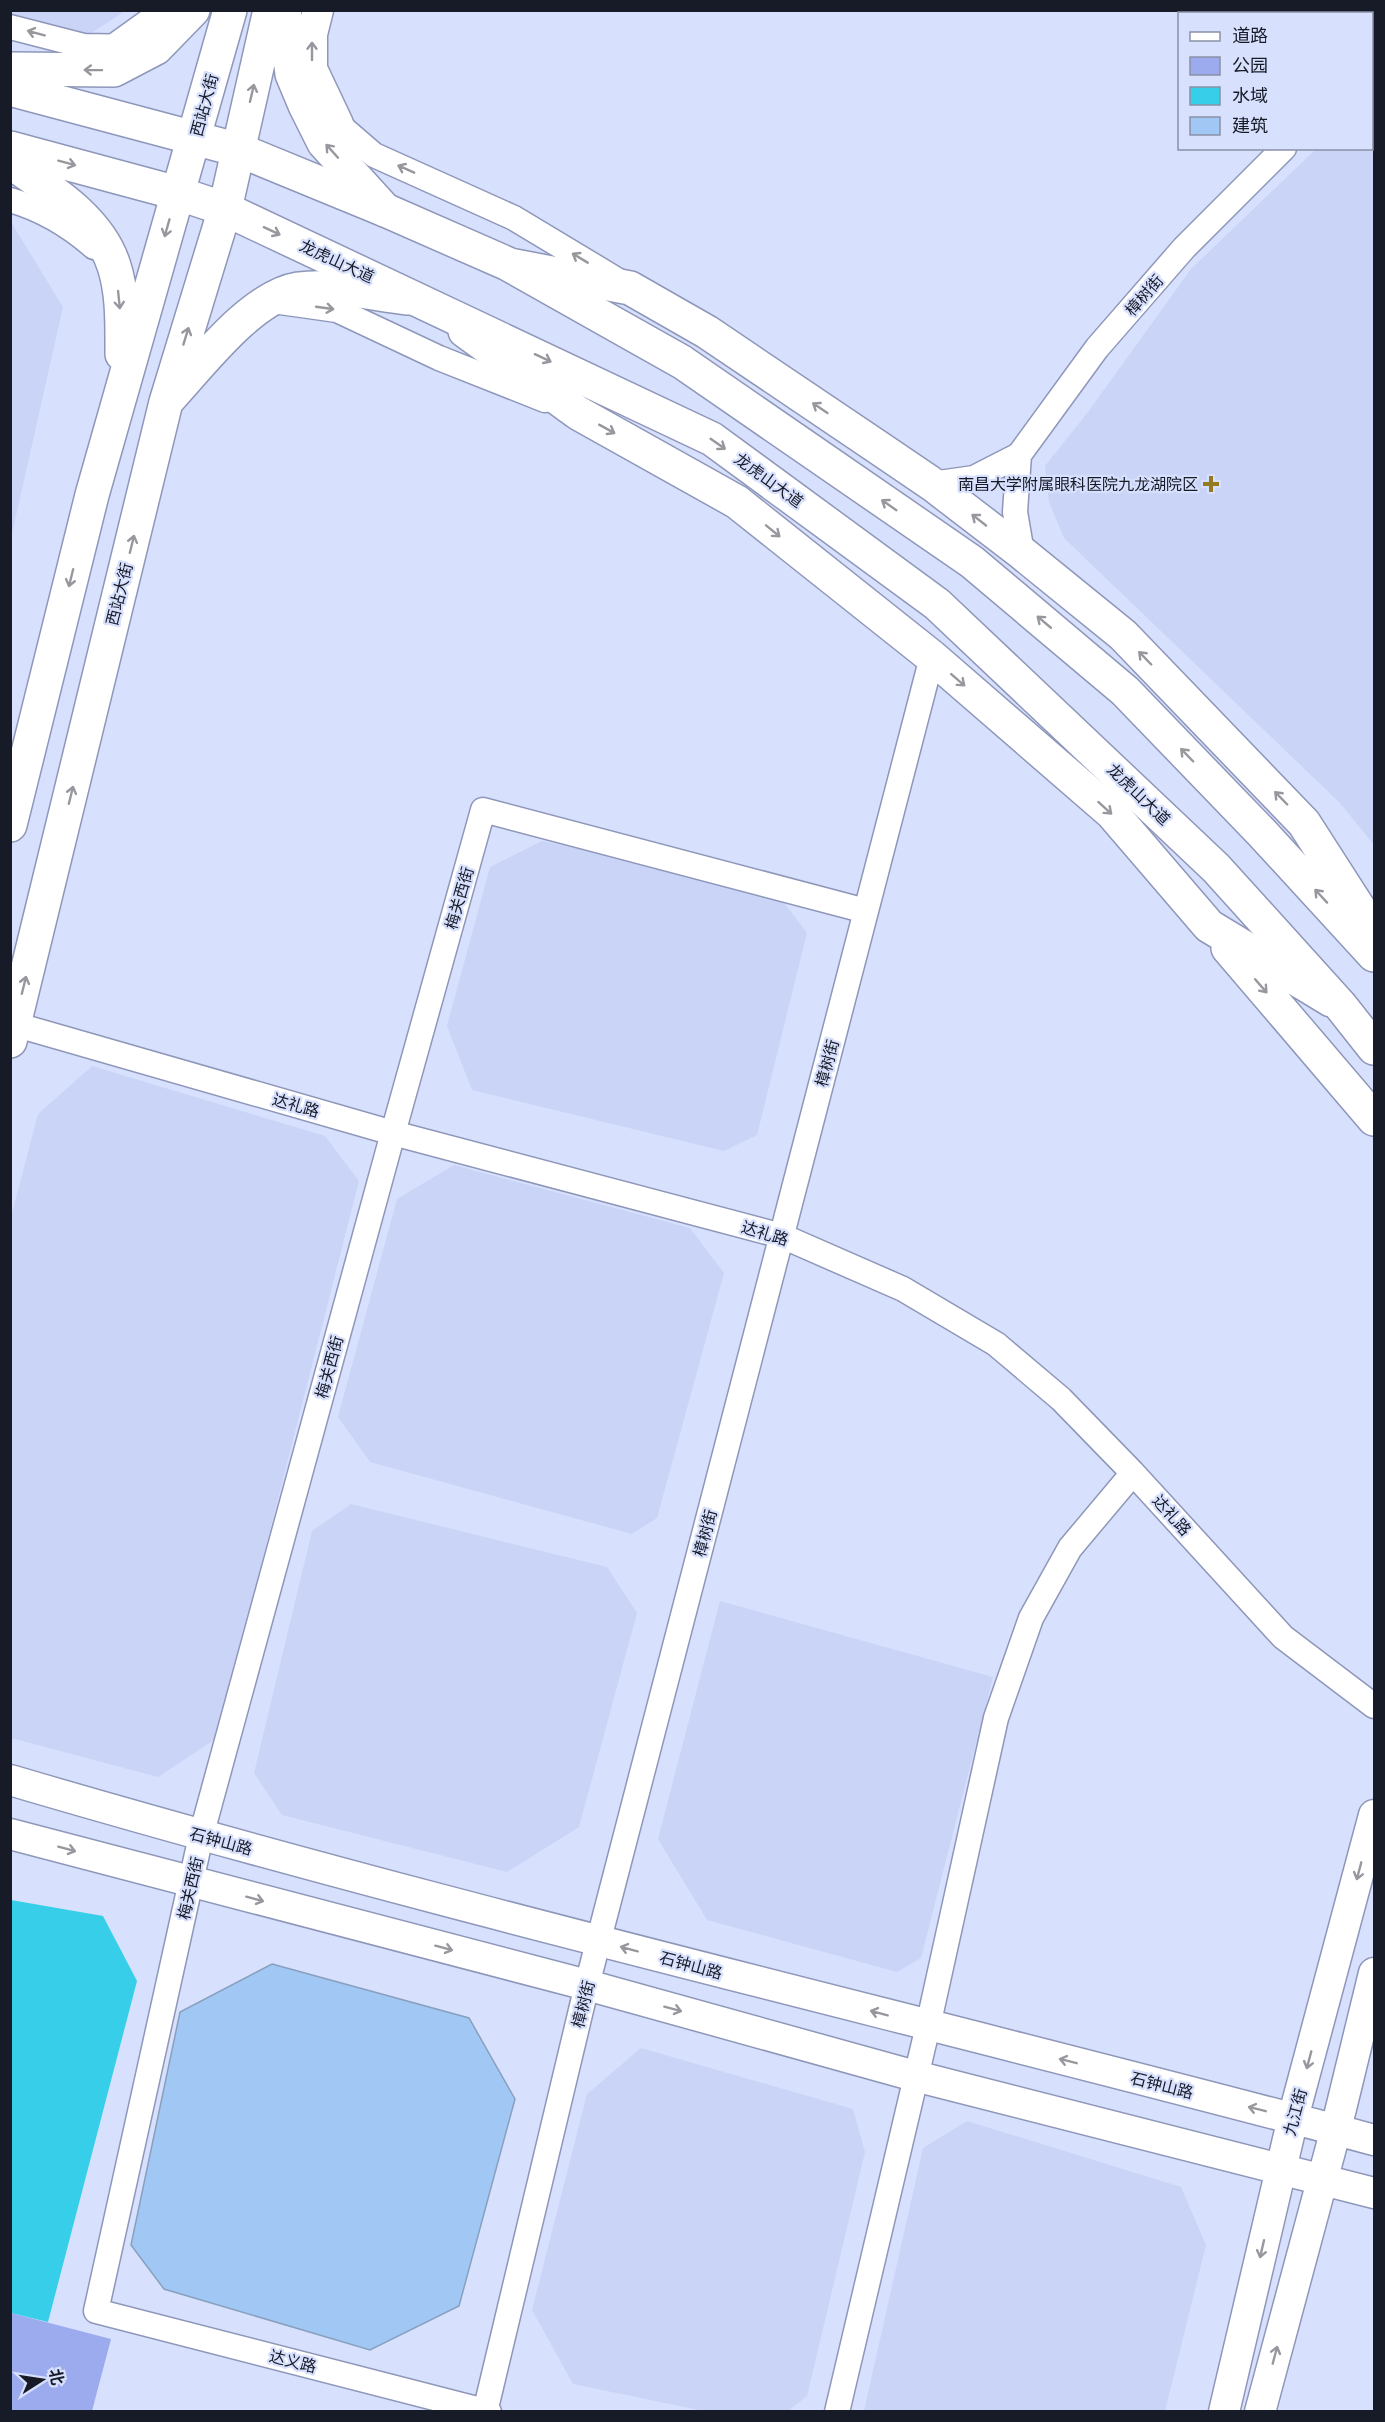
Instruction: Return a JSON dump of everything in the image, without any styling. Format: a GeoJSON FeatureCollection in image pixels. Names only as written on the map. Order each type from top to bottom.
{"type":"FeatureCollection","features":[{"type":"Feature","properties":{"kind":"main road"},"geometry":{"type":"LineString","coordinates":[[10,69],[114,70],[156,48],[193,10]]}},
{"type":"Feature","properties":{"kind":"main road","name":"西站大街"},"geometry":{"type":"LineString","coordinates":[[10,825],[92,495],[230,10]]}},
{"type":"Feature","properties":{"kind":"main road","name":"西站大街"},"geometry":{"type":"LineString","coordinates":[[12,1029],[166,402],[225,209],[270,10]]}},
{"type":"Feature","properties":{"kind":"main road"},"geometry":{"type":"LineString","coordinates":[[284,10],[292,74],[324,143],[385,210]]}},
{"type":"Feature","properties":{"kind":"main road"},"geometry":{"type":"LineString","coordinates":[[10,89],[239,150],[508,264],[682,362],[972,562],[1125,691],[1262,833],[1374,955]]}},
{"type":"Feature","properties":{"kind":"main road","name":"龙虎山大道"},"geometry":{"type":"LineString","coordinates":[[10,148],[177,193],[225,209],[422,300],[712,439],[937,604],[1216,868],[1340,1005],[1374,1048]]}},
{"type":"Feature","properties":{"kind":"main road"},"geometry":{"type":"LineString","coordinates":[[10,162],[67,202],[99,236],[114,265],[120,301],[123,353],[92,495]]}},
{"type":"Feature","properties":{"kind":"main road"},"geometry":{"type":"LineString","coordinates":[[508,264],[630,288],[707,332],[932,484],[1123,635],[1304,823],[1374,901]]}},
{"type":"Feature","properties":{"kind":"main road"},"geometry":{"type":"LineString","coordinates":[[166,402],[234,328],[267,300],[297,289],[334,288],[422,300],[578,413],[737,502],[932,657],[1112,813],[1374,1119]]}},
{"type":"Feature","properties":{"kind":"main road"},"geometry":{"type":"LineString","coordinates":[[1304,823],[1374,932]]}},
{"type":"Feature","properties":{"kind":"main road"},"geometry":{"type":"LineString","coordinates":[[1209,926],[1340,1005]]}},
{"type":"Feature","properties":{"kind":"street"},"geometry":{"type":"LineString","coordinates":[[118,47],[164,14],[166,10]]}},
{"type":"Feature","properties":{"kind":"street"},"geometry":{"type":"LineString","coordinates":[[318,10],[312,34],[312,69],[338,124]]}},
{"type":"Feature","properties":{"kind":"street"},"geometry":{"type":"LineString","coordinates":[[10,27],[84,46],[156,48]]}},
{"type":"Feature","properties":{"kind":"street"},"geometry":{"type":"LineString","coordinates":[[305,105],[338,124],[374,155],[514,218],[630,288]]}},
{"type":"Feature","properties":{"kind":"street","name":"樟树街"},"geometry":{"type":"LineString","coordinates":[[1019,455],[1097,348],[1184,248],[1282,150]]}},
{"type":"Feature","properties":{"kind":"street"},"geometry":{"type":"LineString","coordinates":[[10,200],[25,204],[73,228],[114,265]]}},
{"type":"Feature","properties":{"kind":"street"},"geometry":{"type":"LineString","coordinates":[[267,300],[336,310],[439,358],[578,413]]}},
{"type":"Feature","properties":{"kind":"street"},"geometry":{"type":"LineString","coordinates":[[932,484],[974,478],[1019,455]]}},
{"type":"Feature","properties":{"kind":"street"},"geometry":{"type":"LineString","coordinates":[[1019,455],[1015,512],[1022,553]]}},
{"type":"Feature","properties":{"kind":"street","name":"樟树街"},"geometry":{"type":"LineString","coordinates":[[487,2411],[587,1985],[932,657]]}},
{"type":"Feature","properties":{"kind":"street","name":"梅关西街"},"geometry":{"type":"LineString","coordinates":[[96,2311],[201,1836],[483,810],[866,911]]}},
{"type":"Feature","properties":{"kind":"street","name":"达礼路"},"geometry":{"type":"LineString","coordinates":[[12,1029],[782,1236],[903,1289],[996,1344],[1061,1399],[1133,1473],[1283,1637],[1374,1706]]}},
{"type":"Feature","properties":{"kind":"street"},"geometry":{"type":"LineString","coordinates":[[837,2412],[928,2026],[996,1718],[1031,1618],[1070,1548],[1133,1473]]}},
{"type":"Feature","properties":{"kind":"street","name":"石钟山路"},"geometry":{"type":"LineString","coordinates":[[10,1780],[201,1836],[1374,2140]]}},
{"type":"Feature","properties":{"kind":"street","name":"九江街"},"geometry":{"type":"LineString","coordinates":[[1224,2412],[1280,2169],[1374,1815]]}},
{"type":"Feature","properties":{"kind":"street"},"geometry":{"type":"LineString","coordinates":[[10,1834],[587,1985],[915,2076],[1374,2193]]}},
{"type":"Feature","properties":{"kind":"street"},"geometry":{"type":"LineString","coordinates":[[1260,2412],[1336,2129],[1374,1973]]}},
{"type":"Feature","properties":{"kind":"street","name":"达义路"},"geometry":{"type":"LineString","coordinates":[[96,2311],[487,2411]]}},
{"type":"Feature","properties":{"kind":"shaded area"},"geometry":{"type":"Polygon","coordinates":[[[11,10],[125,11],[90,34],[11,15],[11,10]]]}},
{"type":"Feature","properties":{"kind":"shaded area","name":"南昌大学附属眼科医院九龙湖院区"},"geometry":{"type":"Polygon","coordinates":[[[1374,101],[1374,845],[1340,803],[1064,538],[1049,502],[1045,466],[1088,412],[1191,269],[1315,150],[1373,150],[1374,101]]]}},
{"type":"Feature","properties":{"kind":"shaded area"},"geometry":{"type":"Polygon","coordinates":[[[11,222],[63,307],[11,538],[11,222]]]}},
{"type":"Feature","properties":{"kind":"shaded area"},"geometry":{"type":"Polygon","coordinates":[[[542,841],[773,888],[807,933],[757,1135],[724,1151],[472,1090],[447,1026],[490,867],[542,841]]]}},
{"type":"Feature","properties":{"kind":"shaded area"},"geometry":{"type":"Polygon","coordinates":[[[92,1066],[325,1136],[359,1181],[217,1738],[158,1777],[11,1738],[11,1217],[38,1114],[92,1066]]]}},
{"type":"Feature","properties":{"kind":"shaded area"},"geometry":{"type":"Polygon","coordinates":[[[454,1165],[690,1228],[724,1273],[657,1518],[632,1534],[370,1462],[338,1417],[397,1199],[454,1165]]]}},
{"type":"Feature","properties":{"kind":"shaded area"},"geometry":{"type":"Polygon","coordinates":[[[351,1504],[607,1567],[637,1613],[579,1827],[507,1872],[282,1815],[254,1773],[312,1531],[351,1504]]]}},
{"type":"Feature","properties":{"kind":"shaded area"},"geometry":{"type":"Polygon","coordinates":[[[720,1601],[993,1677],[921,1958],[897,1972],[707,1920],[658,1839],[720,1601]]]}},
{"type":"Feature","properties":{"kind":"shaded area"},"geometry":{"type":"Polygon","coordinates":[[[641,2048],[853,2109],[865,2152],[807,2396],[788,2411],[704,2411],[573,2384],[532,2310],[587,2094],[641,2048]]]}},
{"type":"Feature","properties":{"kind":"shaded area"},"geometry":{"type":"Polygon","coordinates":[[[967,2121],[1181,2187],[1206,2245],[1165,2411],[864,2411],[923,2148],[967,2121]]]}},
{"type":"Feature","properties":{"kind":"green space"},"geometry":{"type":"Polygon","coordinates":[[[11,2313],[111,2339],[92,2411],[11,2412],[11,2313]]]}},
{"type":"Feature","properties":{"kind":"water"},"geometry":{"type":"Polygon","coordinates":[[[11,1900],[103,1916],[137,1981],[48,2322],[11,2313],[11,1900]]]}},
{"type":"Feature","properties":{"kind":"building"},"geometry":{"type":"Polygon","coordinates":[[[272,1964],[469,2018],[515,2099],[459,2306],[370,2350],[164,2289],[131,2245],[180,2012],[272,1964]]]}},
{"type":"Feature","properties":{"kind":"place","name":"南昌大学附属眼科医院九龙湖院区"},"geometry":{"type":"Point","coordinates":[1211,484]}}]}
